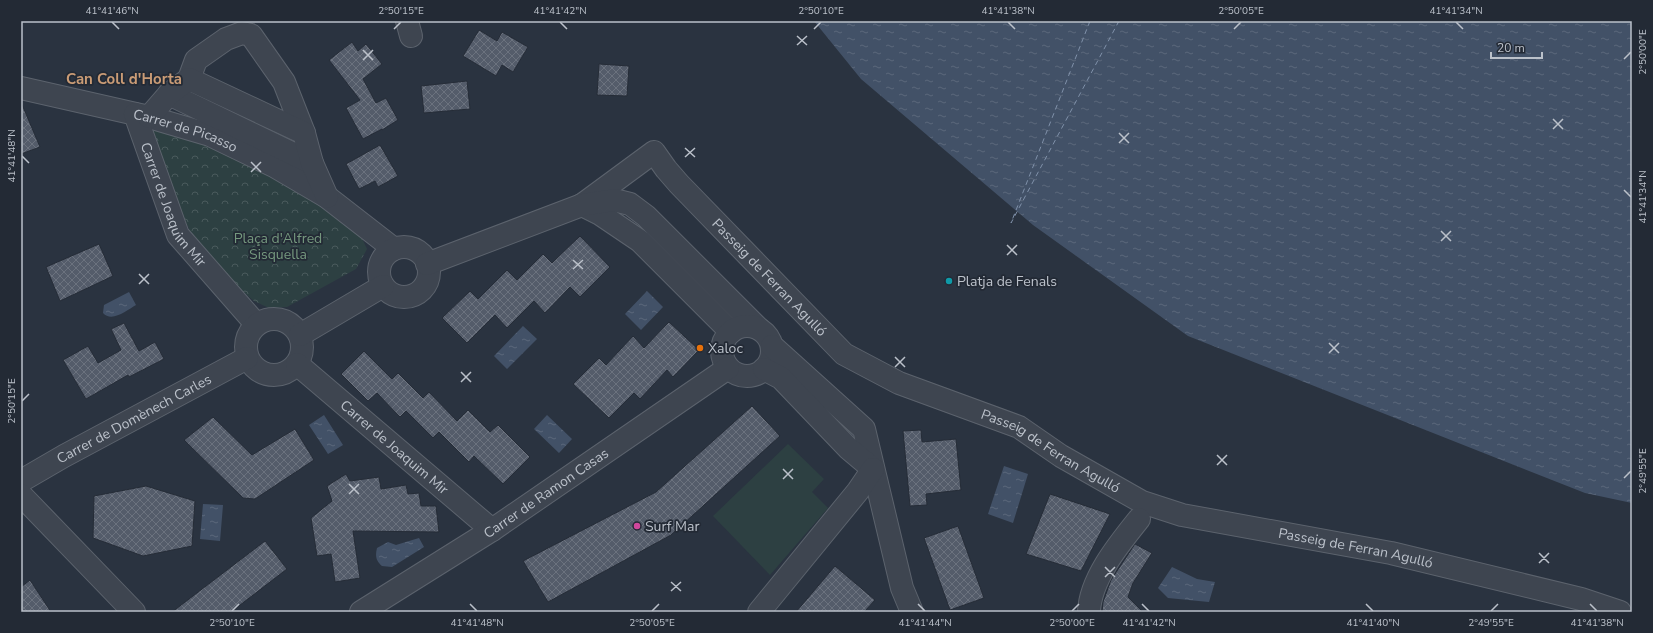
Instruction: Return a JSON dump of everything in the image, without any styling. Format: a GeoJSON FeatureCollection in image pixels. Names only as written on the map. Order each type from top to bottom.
{"type":"FeatureCollection","features":[{"type":"Feature","properties":{"kind":"street"},"geometry":{"type":"LineString","coordinates":[[142,116],[188,79],[196,60],[226,39],[242,33],[250,35],[284,82],[304,133],[312,163],[327,197]]}},
{"type":"Feature","properties":{"kind":"street"},"geometry":{"type":"LineString","coordinates":[[188,79],[304,133]]}},
{"type":"Feature","properties":{"kind":"street","name":"Carrer de Picasso"},"geometry":{"type":"LineString","coordinates":[[21,88],[142,116],[210,135],[274,166],[327,197],[394,249]]}},
{"type":"Feature","properties":{"kind":"street"},"geometry":{"type":"LineString","coordinates":[[169,94],[312,163]]}},
{"type":"Feature","properties":{"kind":"street","name":"Carrer de Joaquim Mir"},"geometry":{"type":"LineString","coordinates":[[142,116],[178,236],[256,324]]}},
{"type":"Feature","properties":{"kind":"street","name":"Passeig de Ferran Agulló"},"geometry":{"type":"LineString","coordinates":[[582,204],[654,152],[679,184],[844,354],[899,383],[1019,427],[1061,456],[1142,502],[1182,515],[1391,553],[1581,599],[1620,612]]}},
{"type":"Feature","properties":{"kind":"street"},"geometry":{"type":"LineString","coordinates":[[427,264],[582,204],[614,200],[630,204],[646,216],[767,336],[772,346],[864,430],[902,588],[912,612]]}},
{"type":"Feature","properties":{"kind":"street"},"geometry":{"type":"LineString","coordinates":[[582,204],[600,214],[640,241],[731,332]]}},
{"type":"Feature","properties":{"kind":"street"},"geometry":{"type":"LineString","coordinates":[[406,247],[418,251],[424,257],[427,264],[429,272],[428,280],[424,287],[418,292],[404,297],[396,296],[383,286],[379,272],[380,265],[383,258],[394,249],[406,247]]}},
{"type":"Feature","properties":{"kind":"street"},"geometry":{"type":"LineString","coordinates":[[300,335],[383,286]]}},
{"type":"Feature","properties":{"kind":"street"},"geometry":{"type":"LineString","coordinates":[[272,318],[281,319],[289,322],[300,335],[302,350],[297,364],[289,371],[280,375],[270,375],[261,372],[253,366],[247,358],[245,349],[246,340],[250,331],[256,324],[272,318]]}},
{"type":"Feature","properties":{"kind":"street"},"geometry":{"type":"LineString","coordinates":[[758,328],[748,326],[737,328],[727,335],[722,348],[723,359],[728,368],[738,375],[749,376],[760,373],[769,364],[772,356],[772,346]]}},
{"type":"Feature","properties":{"kind":"street","name":"Carrer de Domènech Carles"},"geometry":{"type":"LineString","coordinates":[[21,481],[71,452],[247,358]]}},
{"type":"Feature","properties":{"kind":"street","name":"Carrer de Joaquim Mir"},"geometry":{"type":"LineString","coordinates":[[297,364],[492,530]]}},
{"type":"Feature","properties":{"kind":"street","name":"Carrer de Ramon Casas"},"geometry":{"type":"LineString","coordinates":[[361,612],[492,530],[728,368]]}},
{"type":"Feature","properties":{"kind":"street"},"geometry":{"type":"LineString","coordinates":[[764,369],[781,378],[848,448],[873,469]]}},
{"type":"Feature","properties":{"kind":"street"},"geometry":{"type":"LineString","coordinates":[[759,612],[858,490],[873,469]]}},
{"type":"Feature","properties":{"kind":"street"},"geometry":{"type":"LineString","coordinates":[[21,495],[134,612]]}},
{"type":"Feature","properties":{"kind":"street"},"geometry":{"type":"LineString","coordinates":[[1089,612],[1090,600],[1104,567],[1139,519]]}},
{"type":"Feature","properties":{"kind":"green space","name":"Plaça d'Alfred Sisquella"},"geometry":{"type":"Polygon","coordinates":[[[155,128],[179,132],[220,150],[336,213],[357,228],[367,249],[356,269],[287,307],[269,308],[254,301],[215,268],[197,246],[153,151],[149,139],[155,128]]]}},
{"type":"Feature","properties":{"kind":"green space"},"geometry":{"type":"Polygon","coordinates":[[[788,444],[824,479],[812,492],[828,508],[770,575],[713,516],[788,444]]]}},
{"type":"Feature","properties":{"kind":"water"},"geometry":{"type":"Polygon","coordinates":[[[814,21],[1632,21],[1632,503],[1585,493],[1188,336],[1033,225],[861,79],[814,21]]]}},
{"type":"Feature","properties":{"kind":"water"},"geometry":{"type":"Polygon","coordinates":[[[647,291],[663,307],[641,330],[625,314],[647,291]]]}},
{"type":"Feature","properties":{"kind":"water"},"geometry":{"type":"Polygon","coordinates":[[[129,292],[136,305],[120,315],[111,317],[103,313],[104,305],[129,292]]]}},
{"type":"Feature","properties":{"kind":"water"},"geometry":{"type":"Polygon","coordinates":[[[523,326],[537,339],[507,369],[494,356],[523,326]]]}},
{"type":"Feature","properties":{"kind":"water"},"geometry":{"type":"Polygon","coordinates":[[[324,415],[343,445],[328,454],[309,425],[324,415]]]}},
{"type":"Feature","properties":{"kind":"water"},"geometry":{"type":"Polygon","coordinates":[[[547,415],[572,439],[559,453],[534,429],[547,415]]]}},
{"type":"Feature","properties":{"kind":"water"},"geometry":{"type":"Polygon","coordinates":[[[1004,466],[1028,474],[1013,523],[988,514],[1004,466]]]}},
{"type":"Feature","properties":{"kind":"water"},"geometry":{"type":"Polygon","coordinates":[[[203,504],[223,505],[220,541],[200,539],[203,504]]]}},
{"type":"Feature","properties":{"kind":"water"},"geometry":{"type":"Polygon","coordinates":[[[419,538],[424,547],[392,567],[382,566],[378,562],[376,556],[377,548],[388,542],[396,545],[419,538]]]}},
{"type":"Feature","properties":{"kind":"water"},"geometry":{"type":"Polygon","coordinates":[[[1172,567],[1197,579],[1215,582],[1209,602],[1168,598],[1158,588],[1172,567]]]}},
{"type":"Feature","properties":{"kind":"building"},"geometry":{"type":"Polygon","coordinates":[[[479,30],[497,41],[502,32],[528,47],[513,72],[502,65],[496,76],[463,56],[479,30]]]}},
{"type":"Feature","properties":{"kind":"building"},"geometry":{"type":"Polygon","coordinates":[[[352,42],[358,51],[366,44],[382,64],[363,79],[376,103],[386,98],[398,120],[363,139],[346,108],[360,100],[329,60],[352,42]]]}},
{"type":"Feature","properties":{"kind":"building"},"geometry":{"type":"Polygon","coordinates":[[[599,64],[629,66],[627,96],[597,95],[599,64]]]}},
{"type":"Feature","properties":{"kind":"building"},"geometry":{"type":"Polygon","coordinates":[[[467,81],[470,109],[424,113],[421,86],[467,81]]]}},
{"type":"Feature","properties":{"kind":"building"},"geometry":{"type":"Polygon","coordinates":[[[21,102],[40,147],[21,154],[21,102]]]}},
{"type":"Feature","properties":{"kind":"building"},"geometry":{"type":"Polygon","coordinates":[[[380,145],[398,176],[378,187],[375,181],[359,189],[346,164],[380,145]]]}},
{"type":"Feature","properties":{"kind":"building"},"geometry":{"type":"Polygon","coordinates":[[[580,236],[610,267],[580,297],[570,287],[545,313],[534,301],[507,328],[495,315],[467,343],[442,318],[470,291],[478,299],[507,270],[517,280],[543,254],[552,263],[580,236]]]}},
{"type":"Feature","properties":{"kind":"building"},"geometry":{"type":"Polygon","coordinates":[[[99,244],[113,276],[60,301],[46,267],[99,244]]]}},
{"type":"Feature","properties":{"kind":"building"},"geometry":{"type":"Polygon","coordinates":[[[669,322],[699,350],[673,377],[667,370],[640,399],[634,393],[609,418],[573,384],[599,358],[606,365],[633,336],[644,348],[669,322]]]}},
{"type":"Feature","properties":{"kind":"building"},"geometry":{"type":"Polygon","coordinates":[[[124,323],[139,351],[155,342],[164,359],[129,377],[128,375],[86,399],[63,360],[88,346],[98,363],[121,350],[111,329],[124,323]]]}},
{"type":"Feature","properties":{"kind":"building"},"geometry":{"type":"Polygon","coordinates":[[[364,351],[392,379],[398,373],[423,398],[429,392],[457,421],[468,410],[490,432],[498,425],[530,457],[503,484],[474,456],[469,462],[439,432],[433,438],[406,411],[400,417],[377,393],[368,401],[341,374],[364,351]]]}},
{"type":"Feature","properties":{"kind":"building"},"geometry":{"type":"Polygon","coordinates":[[[752,406],[780,436],[671,535],[548,602],[523,561],[656,492],[752,406]]]}},
{"type":"Feature","properties":{"kind":"building"},"geometry":{"type":"Polygon","coordinates":[[[213,417],[252,455],[295,429],[314,460],[255,499],[243,498],[184,440],[213,417]]]}},
{"type":"Feature","properties":{"kind":"building"},"geometry":{"type":"Polygon","coordinates":[[[921,430],[922,442],[956,439],[961,490],[926,494],[927,505],[910,506],[903,431],[921,430]]]}},
{"type":"Feature","properties":{"kind":"building"},"geometry":{"type":"Polygon","coordinates":[[[346,474],[350,481],[379,477],[381,489],[406,485],[408,494],[419,493],[421,506],[436,506],[439,532],[353,531],[360,578],[335,582],[331,554],[317,556],[311,518],[332,501],[327,486],[346,474]]]}},
{"type":"Feature","properties":{"kind":"building"},"geometry":{"type":"Polygon","coordinates":[[[146,486],[195,501],[192,546],[143,556],[93,538],[94,496],[146,486]]]}},
{"type":"Feature","properties":{"kind":"building"},"geometry":{"type":"Polygon","coordinates":[[[1050,494],[1110,514],[1081,571],[1026,554],[1050,494]]]}},
{"type":"Feature","properties":{"kind":"building"},"geometry":{"type":"Polygon","coordinates":[[[958,526],[984,598],[950,610],[924,538],[958,526]]]}},
{"type":"Feature","properties":{"kind":"building"},"geometry":{"type":"Polygon","coordinates":[[[265,541],[287,569],[231,612],[172,612],[265,541]]]}},
{"type":"Feature","properties":{"kind":"building"},"geometry":{"type":"Polygon","coordinates":[[[1135,544],[1152,553],[1133,583],[1128,597],[1143,612],[1102,612],[1103,602],[1111,580],[1135,544]]]}},
{"type":"Feature","properties":{"kind":"building"},"geometry":{"type":"Polygon","coordinates":[[[835,566],[875,600],[864,612],[796,612],[835,566]]]}},
{"type":"Feature","properties":{"kind":"building"},"geometry":{"type":"Polygon","coordinates":[[[30,580],[51,612],[21,612],[21,587],[30,580]]]}},
{"type":"Feature","properties":{"kind":"ferry route"},"geometry":{"type":"LineString","coordinates":[[1090,21],[1011,223],[1119,21]]}},
{"type":"Feature","properties":{"kind":"place","name":"Platja de Fenals"},"geometry":{"type":"Point","coordinates":[949,281]}},
{"type":"Feature","properties":{"kind":"place","name":"Xaloc"},"geometry":{"type":"Point","coordinates":[700,348]}},
{"type":"Feature","properties":{"kind":"place","name":"Surf Mar"},"geometry":{"type":"Point","coordinates":[637,526]}},
{"type":"Feature","properties":{"kind":"district","name":"Can Coll d'Horta"},"geometry":{"type":"Point","coordinates":[124,79]}}]}
